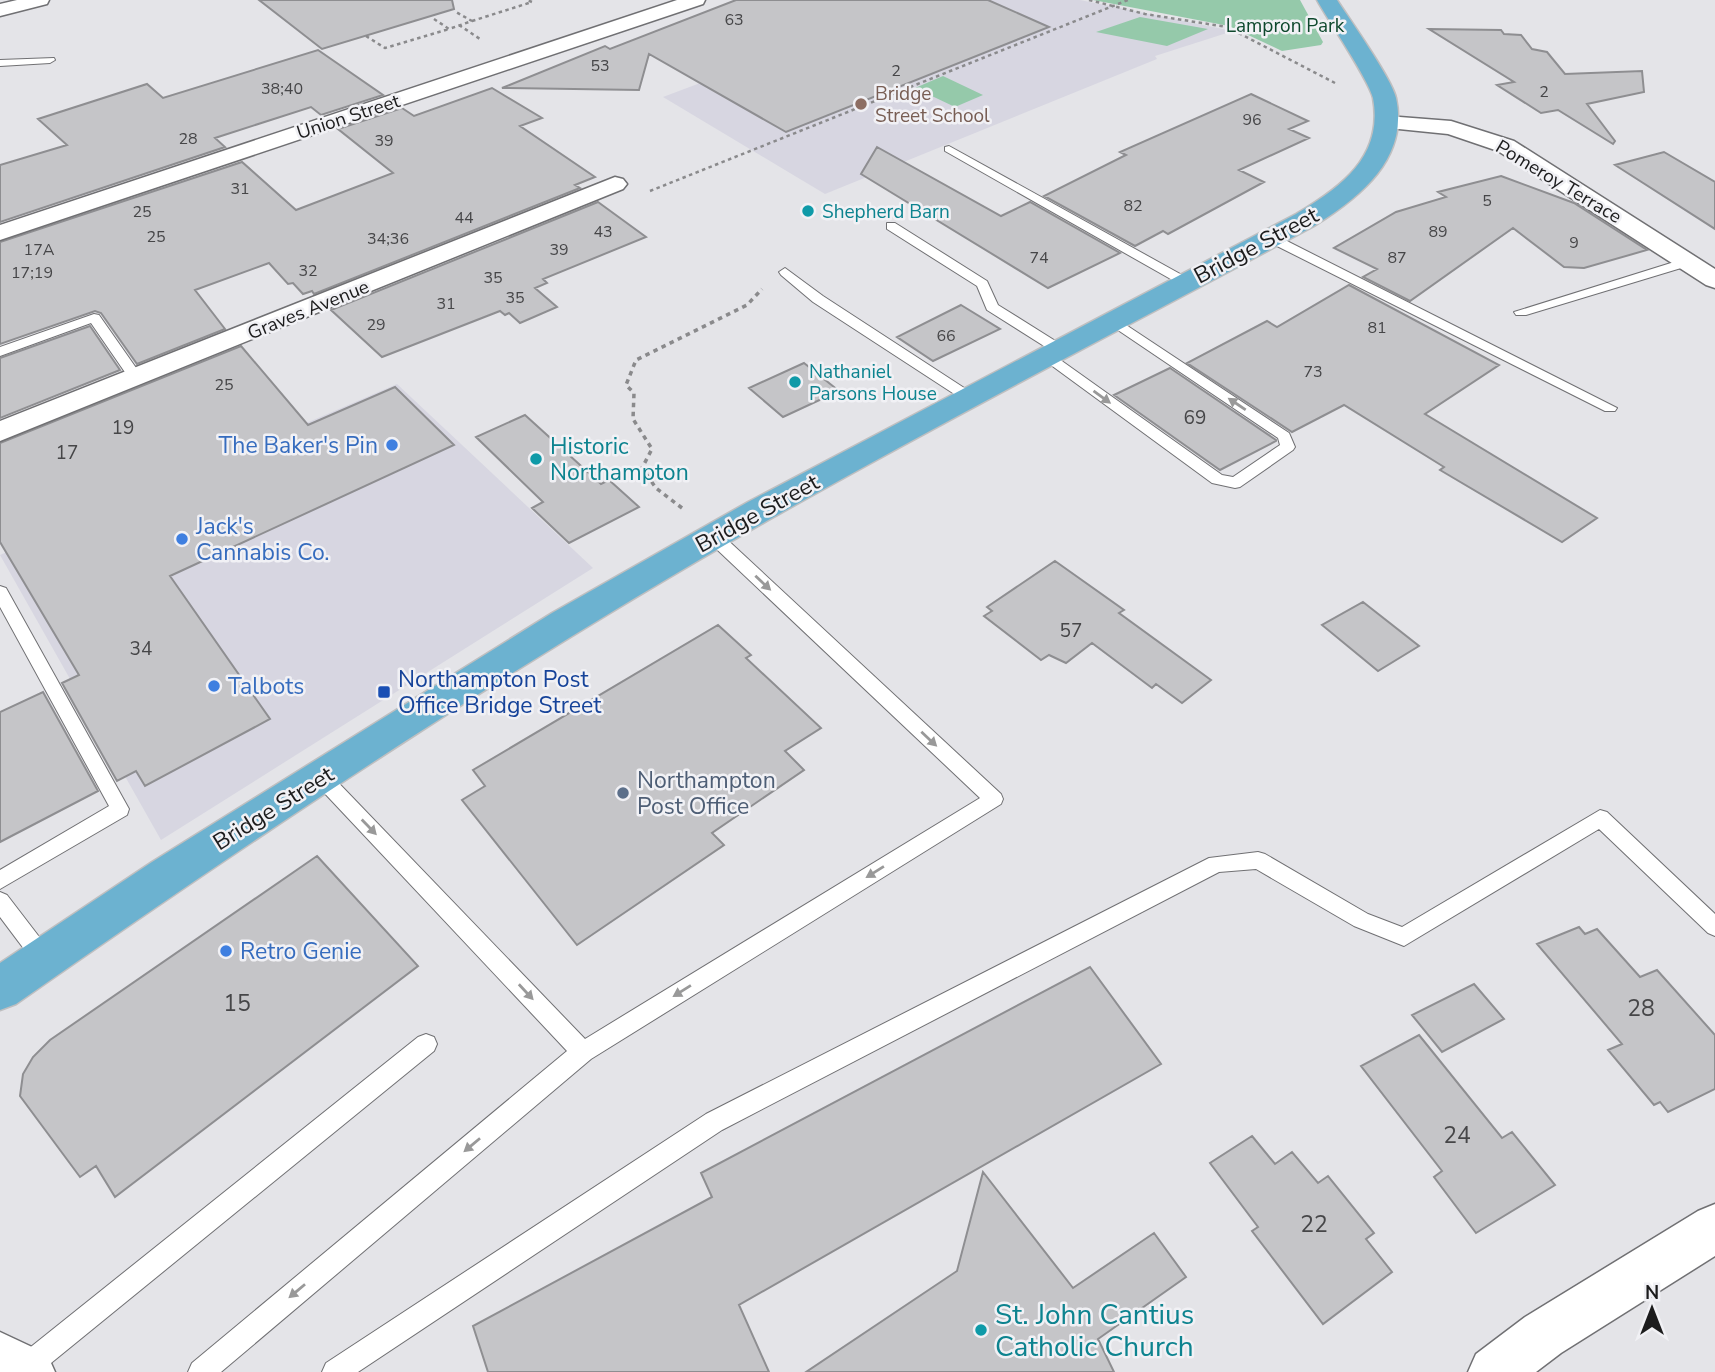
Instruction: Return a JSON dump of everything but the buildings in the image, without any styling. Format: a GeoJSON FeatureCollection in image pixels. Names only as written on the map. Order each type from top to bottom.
{"type":"FeatureCollection","features":[{"type":"Feature","properties":{"kind":"highway","name":"Bridge Street"},"geometry":{"type":"LineString","coordinates":[[0,989],[167,875],[565,623],[713,537],[1336,202],[1359,183],[1380,154],[1388,122],[1384,96],[1327,0]]}},
{"type":"Feature","properties":{"kind":"street"},"geometry":{"type":"LineString","coordinates":[[0,10],[40,0]]}},
{"type":"Feature","properties":{"kind":"street","name":"Union Street"},"geometry":{"type":"LineString","coordinates":[[0,233],[696,0]]}},
{"type":"Feature","properties":{"kind":"street","name":"Pomeroy Terrace"},"geometry":{"type":"LineString","coordinates":[[1388,122],[1451,128],[1506,146],[1715,279]]}},
{"type":"Feature","properties":{"kind":"street","name":"Graves Avenue"},"geometry":{"type":"LineString","coordinates":[[0,432],[615,184]]}},
{"type":"Feature","properties":{"kind":"street"},"geometry":{"type":"LineString","coordinates":[[1494,1372],[1543,1335],[1715,1228]]}},
{"type":"Feature","properties":{"kind":"lane"},"geometry":{"type":"LineString","coordinates":[[0,63],[50,60]]}},
{"type":"Feature","properties":{"kind":"lane"},"geometry":{"type":"LineString","coordinates":[[949,149],[1187,282]]}},
{"type":"Feature","properties":{"kind":"lane"},"geometry":{"type":"LineString","coordinates":[[891,226],[982,284],[992,307],[1217,480],[1235,483],[1288,447],[1284,436],[1114,321]]}},
{"type":"Feature","properties":{"kind":"lane"},"geometry":{"type":"LineString","coordinates":[[1271,238],[1610,408]]}},
{"type":"Feature","properties":{"kind":"lane"},"geometry":{"type":"LineString","coordinates":[[1521,312],[1687,262]]}},
{"type":"Feature","properties":{"kind":"lane"},"geometry":{"type":"LineString","coordinates":[[785,272],[818,299],[970,398]]}},
{"type":"Feature","properties":{"kind":"lane"},"geometry":{"type":"LineString","coordinates":[[0,352],[94,318],[136,378]]}},
{"type":"Feature","properties":{"kind":"lane"},"geometry":{"type":"LineString","coordinates":[[201,1372],[583,1052],[994,799],[713,537]]}},
{"type":"Feature","properties":{"kind":"lane"},"geometry":{"type":"LineString","coordinates":[[0,592],[120,809],[0,880]]}},
{"type":"Feature","properties":{"kind":"lane"},"geometry":{"type":"LineString","coordinates":[[322,778],[583,1052]]}},
{"type":"Feature","properties":{"kind":"lane"},"geometry":{"type":"LineString","coordinates":[[335,1372],[714,1122],[1216,864],[1258,860],[1361,920],[1405,937],[1600,818],[1715,927]]}},
{"type":"Feature","properties":{"kind":"lane"},"geometry":{"type":"LineString","coordinates":[[0,901],[43,958]]}},
{"type":"Feature","properties":{"kind":"lane"},"geometry":{"type":"LineString","coordinates":[[18,1366],[426,1044]]}},
{"type":"Feature","properties":{"kind":"path"},"geometry":{"type":"LineString","coordinates":[[366,36],[385,48],[532,2],[527,0]]}},
{"type":"Feature","properties":{"kind":"path"},"geometry":{"type":"LineString","coordinates":[[1089,0],[1227,27],[1335,83]]}},
{"type":"Feature","properties":{"kind":"path"},"geometry":{"type":"LineString","coordinates":[[644,194],[1128,0]]}},
{"type":"Feature","properties":{"kind":"path"},"geometry":{"type":"LineString","coordinates":[[456,12],[472,21]]}},
{"type":"Feature","properties":{"kind":"path"},"geometry":{"type":"LineString","coordinates":[[434,19],[449,29]]}},
{"type":"Feature","properties":{"kind":"path"},"geometry":{"type":"LineString","coordinates":[[682,508],[656,488],[642,468],[652,449],[633,419],[634,393],[626,385],[636,360],[747,305],[767,282],[785,272]]}},
{"type":"Feature","properties":{"kind":"shaded area","name":"Bridge Street School"},"geometry":{"type":"Polygon","coordinates":[[[825,0],[1080,0],[1233,31],[1155,56],[1157,59],[825,194],[663,97],[867,20],[825,0]]]}},
{"type":"Feature","properties":{"kind":"shaded area"},"geometry":{"type":"Polygon","coordinates":[[[397,384],[593,568],[161,840],[0,555],[397,384]]]}},
{"type":"Feature","properties":{"kind":"green space","name":"Lampron Park"},"geometry":{"type":"Polygon","coordinates":[[[1093,0],[1300,0],[1323,42],[1321,45],[1282,51],[1229,26],[1093,0]]]}},
{"type":"Feature","properties":{"kind":"green space"},"geometry":{"type":"Polygon","coordinates":[[[1140,17],[1208,29],[1167,46],[1096,32],[1140,17]]]}},
{"type":"Feature","properties":{"kind":"green space"},"geometry":{"type":"Polygon","coordinates":[[[943,76],[983,95],[955,107],[915,88],[943,76]]]}},
{"type":"Feature","properties":{"kind":"place","name":"Bridge Street School"},"geometry":{"type":"Point","coordinates":[861,104]}},
{"type":"Feature","properties":{"kind":"place","name":"Shepherd Barn"},"geometry":{"type":"Point","coordinates":[808,211]}},
{"type":"Feature","properties":{"kind":"place","name":"Nathaniel Parsons House"},"geometry":{"type":"Point","coordinates":[795,382]}},
{"type":"Feature","properties":{"kind":"place","name":"The Baker's Pin"},"geometry":{"type":"Point","coordinates":[392,445]}},
{"type":"Feature","properties":{"kind":"place","name":"Historic Northampton"},"geometry":{"type":"Point","coordinates":[536,459]}},
{"type":"Feature","properties":{"kind":"place","name":"Jack's Cannabis Co."},"geometry":{"type":"Point","coordinates":[182,539]}},
{"type":"Feature","properties":{"kind":"place","name":"Talbots"},"geometry":{"type":"Point","coordinates":[214,686]}},
{"type":"Feature","properties":{"kind":"place","name":"Northampton Post Office Bridge Street"},"geometry":{"type":"Point","coordinates":[384,692]}},
{"type":"Feature","properties":{"kind":"place","name":"Northampton Post Office"},"geometry":{"type":"Point","coordinates":[623,793]}},
{"type":"Feature","properties":{"kind":"place","name":"Retro Genie"},"geometry":{"type":"Point","coordinates":[226,951]}},
{"type":"Feature","properties":{"kind":"place","name":"St. John Cantius Catholic Church"},"geometry":{"type":"Point","coordinates":[981,1330]}}]}
